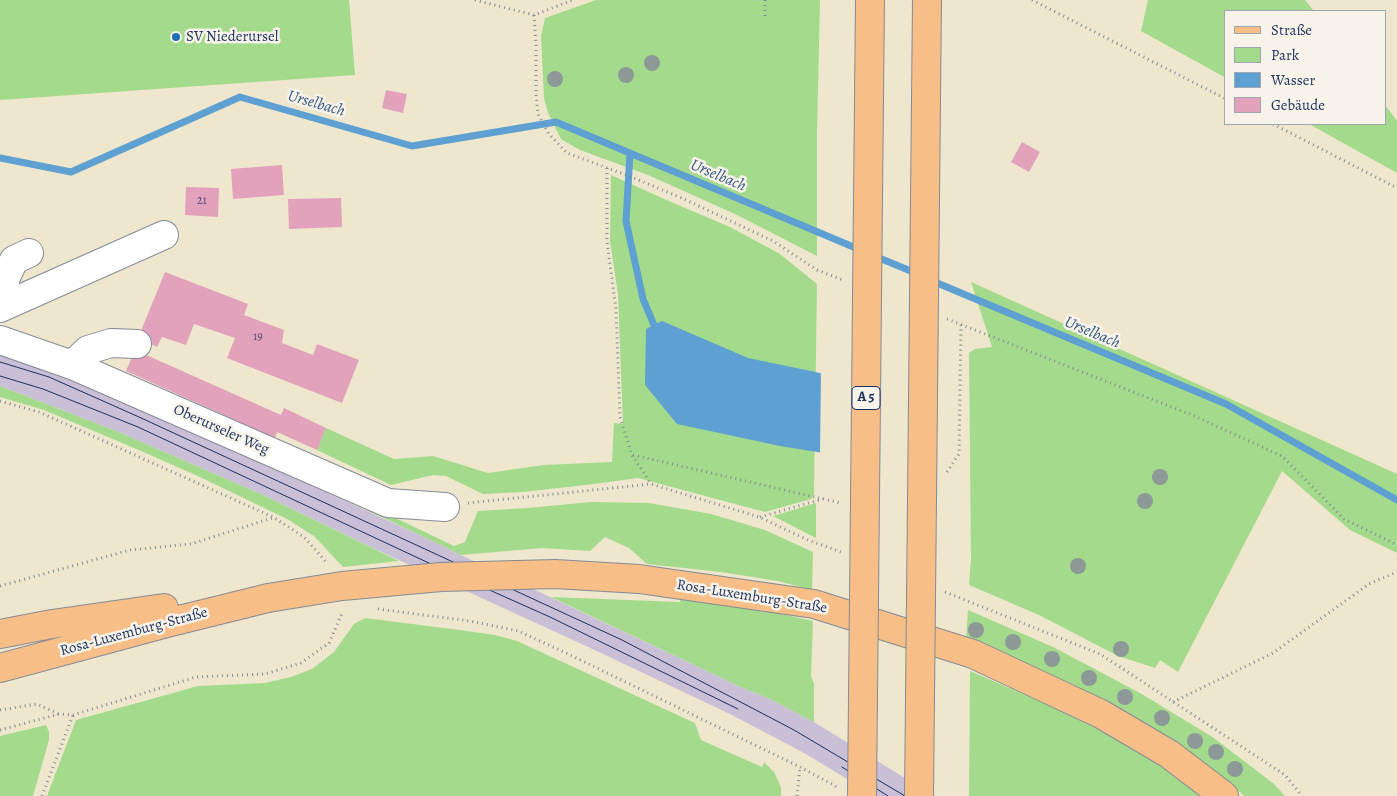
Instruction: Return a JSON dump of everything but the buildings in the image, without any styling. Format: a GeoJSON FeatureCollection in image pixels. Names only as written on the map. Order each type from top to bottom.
{"type":"FeatureCollection","features":[{"type":"Feature","properties":{"kind":"main road","name":"A 5"},"geometry":{"type":"LineString","coordinates":[[853,794],[870,0]]}},
{"type":"Feature","properties":{"kind":"main road"},"geometry":{"type":"LineString","coordinates":[[919,796],[927,0]]}},
{"type":"Feature","properties":{"kind":"main road","name":"Rosa-Luxemburg-Straße"},"geometry":{"type":"LineString","coordinates":[[0,634],[52,624],[162,608],[268,598],[342,586],[441,577],[555,574],[639,579],[814,604],[973,654],[1101,714],[1169,754],[1224,796]]}},
{"type":"Feature","properties":{"kind":"main road","name":"Rosa-Luxemburg-Straße"},"geometry":{"type":"LineString","coordinates":[[0,668],[167,622],[268,598]]}},
{"type":"Feature","properties":{"kind":"street"},"geometry":{"type":"LineString","coordinates":[[0,307],[164,235]]}},
{"type":"Feature","properties":{"kind":"street"},"geometry":{"type":"LineString","coordinates":[[0,307],[6,277],[14,260],[29,253]]}},
{"type":"Feature","properties":{"kind":"street","name":"Oberurseler Weg"},"geometry":{"type":"LineString","coordinates":[[0,340],[72,365],[388,503],[445,507]]}},
{"type":"Feature","properties":{"kind":"street"},"geometry":{"type":"LineString","coordinates":[[72,365],[88,350],[111,343],[137,344]]}},
{"type":"Feature","properties":{"kind":"path"},"geometry":{"type":"LineString","coordinates":[[475,0],[534,14],[573,0]]}},
{"type":"Feature","properties":{"kind":"path"},"geometry":{"type":"LineString","coordinates":[[765,0],[765,16]]}},
{"type":"Feature","properties":{"kind":"path"},"geometry":{"type":"LineString","coordinates":[[1032,0],[1224,99]]}},
{"type":"Feature","properties":{"kind":"path"},"geometry":{"type":"LineString","coordinates":[[534,14],[538,114],[549,134],[567,153],[684,200],[773,241],[817,270],[844,280]]}},
{"type":"Feature","properties":{"kind":"path"},"geometry":{"type":"LineString","coordinates":[[1275,125],[1397,188]]}},
{"type":"Feature","properties":{"kind":"path"},"geometry":{"type":"LineString","coordinates":[[607,168],[607,242],[616,309],[620,417],[632,455],[651,484]]}},
{"type":"Feature","properties":{"kind":"path"},"geometry":{"type":"LineString","coordinates":[[943,317],[1192,416],[1282,456],[1344,519],[1397,545]]}},
{"type":"Feature","properties":{"kind":"path"},"geometry":{"type":"LineString","coordinates":[[0,401],[39,412],[273,517],[304,537],[328,565]]}},
{"type":"Feature","properties":{"kind":"path"},"geometry":{"type":"LineString","coordinates":[[632,455],[824,499],[759,518]]}},
{"type":"Feature","properties":{"kind":"path"},"geometry":{"type":"LineString","coordinates":[[0,586],[130,550],[191,544],[273,517]]}},
{"type":"Feature","properties":{"kind":"path"},"geometry":{"type":"LineString","coordinates":[[1173,702],[1273,653],[1369,584],[1397,572]]}},
{"type":"Feature","properties":{"kind":"path"},"geometry":{"type":"LineString","coordinates":[[0,730],[59,714],[74,715],[196,677],[265,674],[301,663],[329,643],[346,603]]}},
{"type":"Feature","properties":{"kind":"path"},"geometry":{"type":"LineString","coordinates":[[376,609],[470,621],[518,631],[571,655],[853,794]]}},
{"type":"Feature","properties":{"kind":"path"},"geometry":{"type":"LineString","coordinates":[[0,710],[37,704],[59,714]]}},
{"type":"Feature","properties":{"kind":"path"},"geometry":{"type":"LineString","coordinates":[[42,796],[74,715]]}},
{"type":"Feature","properties":{"kind":"path"},"geometry":{"type":"LineString","coordinates":[[798,795],[800,767]]}},
{"type":"Feature","properties":{"kind":"shaded area"},"geometry":{"type":"Polygon","coordinates":[[[0,353],[104,391],[435,542],[770,699],[814,722],[934,796],[875,796],[806,754],[730,714],[586,646],[377,550],[265,496],[121,433],[0,386],[0,353]]]}},
{"type":"Feature","properties":{"kind":"green space","name":"SV Niederursel"},"geometry":{"type":"Polygon","coordinates":[[[0,0],[349,0],[355,75],[0,100],[0,0]]]}},
{"type":"Feature","properties":{"kind":"green space"},"geometry":{"type":"Polygon","coordinates":[[[596,0],[820,0],[817,256],[735,214],[648,175],[580,150],[561,139],[548,113],[544,98],[541,36],[545,18],[596,0]]]}},
{"type":"Feature","properties":{"kind":"green space"},"geometry":{"type":"Polygon","coordinates":[[[1148,0],[1305,0],[1313,10],[1224,10],[1224,77],[1141,31],[1148,0]]]}},
{"type":"Feature","properties":{"kind":"green space"},"geometry":{"type":"Polygon","coordinates":[[[1387,107],[1397,121],[1397,173],[1311,125],[1387,125],[1387,107]]]}},
{"type":"Feature","properties":{"kind":"green space"},"geometry":{"type":"Polygon","coordinates":[[[611,175],[730,227],[780,254],[817,284],[814,494],[811,499],[765,512],[638,478],[523,492],[483,494],[446,476],[433,475],[391,485],[317,450],[326,428],[394,459],[433,456],[488,473],[544,465],[612,462],[614,423],[623,424],[618,294],[610,241],[611,175]]]}},
{"type":"Feature","properties":{"kind":"green space"},"geometry":{"type":"Polygon","coordinates":[[[971,282],[1397,474],[1397,553],[1350,530],[1282,471],[1178,672],[1160,660],[1155,668],[1118,656],[1039,615],[969,585],[971,560],[969,353],[975,349],[992,347],[971,282]]]}},
{"type":"Feature","properties":{"kind":"green space"},"geometry":{"type":"Polygon","coordinates":[[[0,386],[121,433],[265,496],[399,561],[343,567],[314,536],[287,519],[141,451],[44,410],[0,397],[0,386]]]}},
{"type":"Feature","properties":{"kind":"green space"},"geometry":{"type":"Polygon","coordinates":[[[360,501],[454,546],[465,542],[478,511],[591,502],[649,503],[711,514],[765,530],[813,552],[812,590],[778,581],[721,572],[647,564],[629,548],[605,537],[590,551],[542,548],[461,555],[358,506],[360,501]]]}},
{"type":"Feature","properties":{"kind":"green space"},"geometry":{"type":"Polygon","coordinates":[[[816,503],[816,538],[773,516],[816,503]]]}},
{"type":"Feature","properties":{"kind":"green space"},"geometry":{"type":"Polygon","coordinates":[[[681,596],[744,606],[813,621],[811,677],[814,683],[814,722],[770,699],[551,597],[680,602],[681,596]]]}},
{"type":"Feature","properties":{"kind":"green space"},"geometry":{"type":"Polygon","coordinates":[[[968,610],[1053,647],[1140,693],[1214,738],[1274,784],[1285,796],[1244,796],[1228,781],[1172,740],[1128,714],[1070,683],[966,639],[968,610]]]}},
{"type":"Feature","properties":{"kind":"green space"},"geometry":{"type":"Polygon","coordinates":[[[365,618],[495,635],[517,641],[695,723],[701,740],[762,767],[764,762],[774,772],[781,787],[781,796],[47,796],[76,720],[198,686],[265,683],[291,677],[312,669],[334,652],[354,624],[365,618]]]}},
{"type":"Feature","properties":{"kind":"green space"},"geometry":{"type":"Polygon","coordinates":[[[970,671],[1060,710],[1111,736],[1163,768],[1201,796],[969,796],[970,671]]]}},
{"type":"Feature","properties":{"kind":"green space"},"geometry":{"type":"Polygon","coordinates":[[[46,725],[49,732],[49,740],[33,796],[0,796],[0,736],[46,725]]]}},
{"type":"Feature","properties":{"kind":"water"},"geometry":{"type":"Polygon","coordinates":[[[662,321],[748,358],[909,394],[842,456],[780,446],[677,424],[645,385],[646,329],[662,321]]]}},
{"type":"Feature","properties":{"kind":"pier"},"geometry":{"type":"Polygon","coordinates":[[[821,370],[911,392],[917,433],[843,459],[820,455],[821,370]]]}},
{"type":"Feature","properties":{"kind":"waterway","name":"Urselbach"},"geometry":{"type":"LineString","coordinates":[[0,158],[71,172],[240,97],[412,146],[556,122],[863,251]]}},
{"type":"Feature","properties":{"kind":"waterway"},"geometry":{"type":"LineString","coordinates":[[630,153],[626,221],[643,299],[654,325]]}},
{"type":"Feature","properties":{"kind":"waterway","name":"Urselbach"},"geometry":{"type":"LineString","coordinates":[[872,255],[918,274]]}},
{"type":"Feature","properties":{"kind":"waterway","name":"Urselbach"},"geometry":{"type":"LineString","coordinates":[[930,280],[1226,404],[1397,500]]}},
{"type":"Feature","properties":{"kind":"tram line"},"geometry":{"type":"LineString","coordinates":[[0,362],[49,377],[139,417],[622,640],[794,730],[905,796]]}},
{"type":"Feature","properties":{"kind":"tram line"},"geometry":{"type":"LineString","coordinates":[[0,376],[43,389],[138,427],[431,564],[550,617],[738,709]]}},
{"type":"Feature","properties":{"kind":"tram line"},"geometry":{"type":"LineString","coordinates":[[842,767],[888,796]]}},
{"type":"Feature","properties":{"kind":"place","name":"SV Niederursel"},"geometry":{"type":"Point","coordinates":[176,37]}}]}
